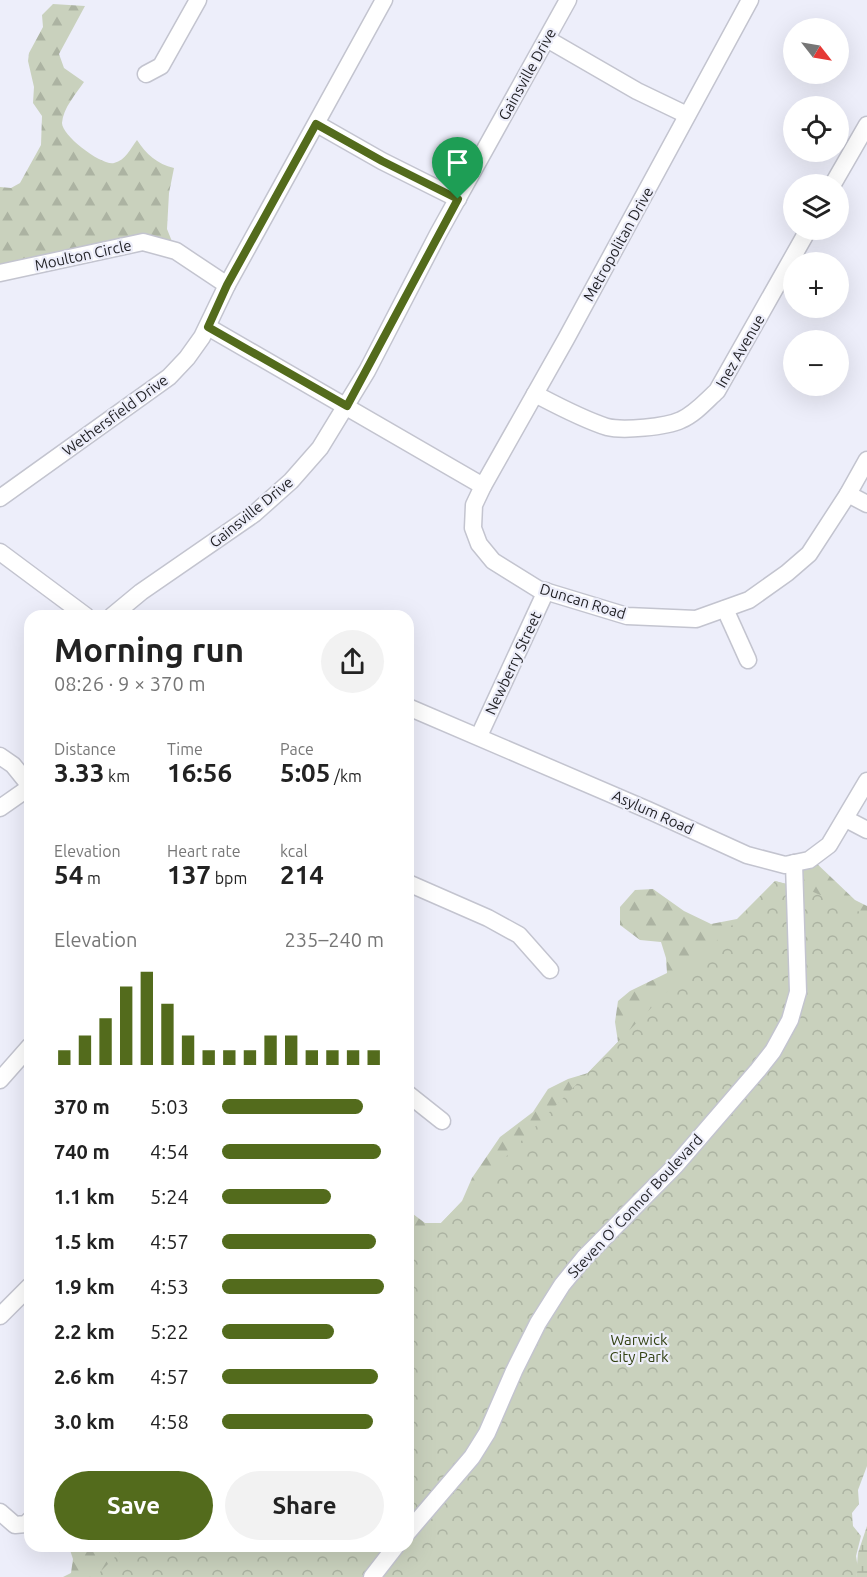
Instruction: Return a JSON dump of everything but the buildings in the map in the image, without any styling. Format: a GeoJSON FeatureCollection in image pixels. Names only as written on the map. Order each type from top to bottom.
{"type":"FeatureCollection","features":[{"type":"Feature","properties":{"kind":"street"},"geometry":{"type":"LineString","coordinates":[[146,74],[161,66],[198,0]]}},
{"type":"Feature","properties":{"kind":"street","name":"Wethersfield Drive"},"geometry":{"type":"LineString","coordinates":[[0,498],[169,377],[191,352],[208,327],[227,285],[384,0]]}},
{"type":"Feature","properties":{"kind":"street","name":"Gainsville Drive"},"geometry":{"type":"LineString","coordinates":[[119,610],[141,592],[239,525],[283,490],[310,461],[347,406],[568,0]]}},
{"type":"Feature","properties":{"kind":"street","name":"Metropolitan Drive"},"geometry":{"type":"LineString","coordinates":[[483,486],[750,0]]}},
{"type":"Feature","properties":{"kind":"street"},"geometry":{"type":"LineString","coordinates":[[547,39],[637,91],[687,115]]}},
{"type":"Feature","properties":{"kind":"street"},"geometry":{"type":"LineString","coordinates":[[316,124],[382,161],[458,199]]}},
{"type":"Feature","properties":{"kind":"street"},"geometry":{"type":"LineString","coordinates":[[839,174],[867,124]]}},
{"type":"Feature","properties":{"kind":"street","name":"Inez Avenue"},"geometry":{"type":"LineString","coordinates":[[535,394],[609,427],[651,428],[681,420],[699,408],[717,391],[802,240]]}},
{"type":"Feature","properties":{"kind":"street","name":"Moulton Circle"},"geometry":{"type":"LineString","coordinates":[[0,273],[143,242],[176,251],[227,285]]}},
{"type":"Feature","properties":{"kind":"street"},"geometry":{"type":"LineString","coordinates":[[208,327],[483,486]]}},
{"type":"Feature","properties":{"kind":"street","name":"Duncan Road"},"geometry":{"type":"LineString","coordinates":[[483,486],[474,505],[473,528],[479,544],[493,561],[538,589],[627,616],[696,618],[749,600],[809,554],[867,460]]}},
{"type":"Feature","properties":{"kind":"street"},"geometry":{"type":"LineString","coordinates":[[848,494],[867,504]]}},
{"type":"Feature","properties":{"kind":"street"},"geometry":{"type":"LineString","coordinates":[[0,552],[78,610]]}},
{"type":"Feature","properties":{"kind":"street","name":"Newberry Street"},"geometry":{"type":"LineString","coordinates":[[479,736],[546,591]]}},
{"type":"Feature","properties":{"kind":"street"},"geometry":{"type":"LineString","coordinates":[[725,609],[748,660]]}},
{"type":"Feature","properties":{"kind":"street","name":"Asylum Road"},"geometry":{"type":"LineString","coordinates":[[414,709],[747,855],[785,865],[810,860],[829,845],[867,781]]}},
{"type":"Feature","properties":{"kind":"street"},"geometry":{"type":"LineString","coordinates":[[0,756],[13,765],[24,779]]}},
{"type":"Feature","properties":{"kind":"street"},"geometry":{"type":"LineString","coordinates":[[0,808],[24,790]]}},
{"type":"Feature","properties":{"kind":"street"},"geometry":{"type":"LineString","coordinates":[[846,819],[867,830]]}},
{"type":"Feature","properties":{"kind":"street","name":"Steven O' Connor Boulevard"},"geometry":{"type":"LineString","coordinates":[[414,1525],[472,1457],[487,1433],[529,1342],[562,1285],[584,1258],[676,1165],[773,1051],[790,1020],[798,992],[794,863]]}},
{"type":"Feature","properties":{"kind":"street"},"geometry":{"type":"LineString","coordinates":[[414,886],[488,918],[519,935],[550,970]]}},
{"type":"Feature","properties":{"kind":"street"},"geometry":{"type":"LineString","coordinates":[[0,1080],[24,1053]]}},
{"type":"Feature","properties":{"kind":"street"},"geometry":{"type":"LineString","coordinates":[[414,1099],[442,1121]]}},
{"type":"Feature","properties":{"kind":"street"},"geometry":{"type":"LineString","coordinates":[[0,1316],[24,1292]]}},
{"type":"Feature","properties":{"kind":"street"},"geometry":{"type":"LineString","coordinates":[[0,1512],[15,1525],[24,1524]]}},
{"type":"Feature","properties":{"kind":"street"},"geometry":{"type":"LineString","coordinates":[[372,1577],[391,1552]]}},
{"type":"Feature","properties":{"kind":"green space"},"geometry":{"type":"Polygon","coordinates":[[[53,4],[85,6],[59,54],[64,68],[84,82],[65,112],[62,123],[64,129],[84,149],[108,163],[122,159],[137,140],[152,158],[174,168],[169,193],[167,229],[175,249],[142,243],[0,268],[0,187],[11,188],[20,183],[41,145],[42,116],[33,103],[34,87],[28,61],[29,53],[43,27],[42,15],[53,4]]]}},
{"type":"Feature","properties":{"kind":"green space"},"geometry":{"type":"Polygon","coordinates":[[[813,860],[855,900],[867,906],[867,967],[414,1416],[414,1215],[425,1223],[441,1223],[462,1201],[472,1178],[500,1137],[533,1112],[548,1089],[568,1079],[588,1073],[618,1042],[615,1022],[618,1001],[630,991],[667,973],[666,958],[661,942],[640,940],[620,925],[620,907],[635,890],[653,889],[684,911],[711,924],[737,919],[775,881],[795,886],[795,866],[813,860]]]}},
{"type":"Feature","properties":{"kind":"green space","name":"Warwick City Park"},"geometry":{"type":"Polygon","coordinates":[[[775,881],[811,891],[867,915],[867,1466],[858,1490],[859,1504],[852,1513],[853,1526],[861,1536],[856,1556],[858,1569],[856,1577],[95,1577],[120,1552],[414,1552],[414,1251],[775,881]]]}},
{"type":"Feature","properties":{"kind":"green space"},"geometry":{"type":"Polygon","coordinates":[[[867,1526],[867,1577],[856,1577],[858,1553],[867,1526]]]}},
{"type":"Feature","properties":{"kind":"green space"},"geometry":{"type":"Polygon","coordinates":[[[71,1552],[266,1552],[249,1577],[63,1577],[71,1573],[73,1559],[71,1552]]]}},
{"type":"Feature","properties":{"kind":"route"},"geometry":{"type":"LineString","coordinates":[[316,124],[382,161],[458,199],[347,406],[208,327],[227,285],[316,124]]}}]}
